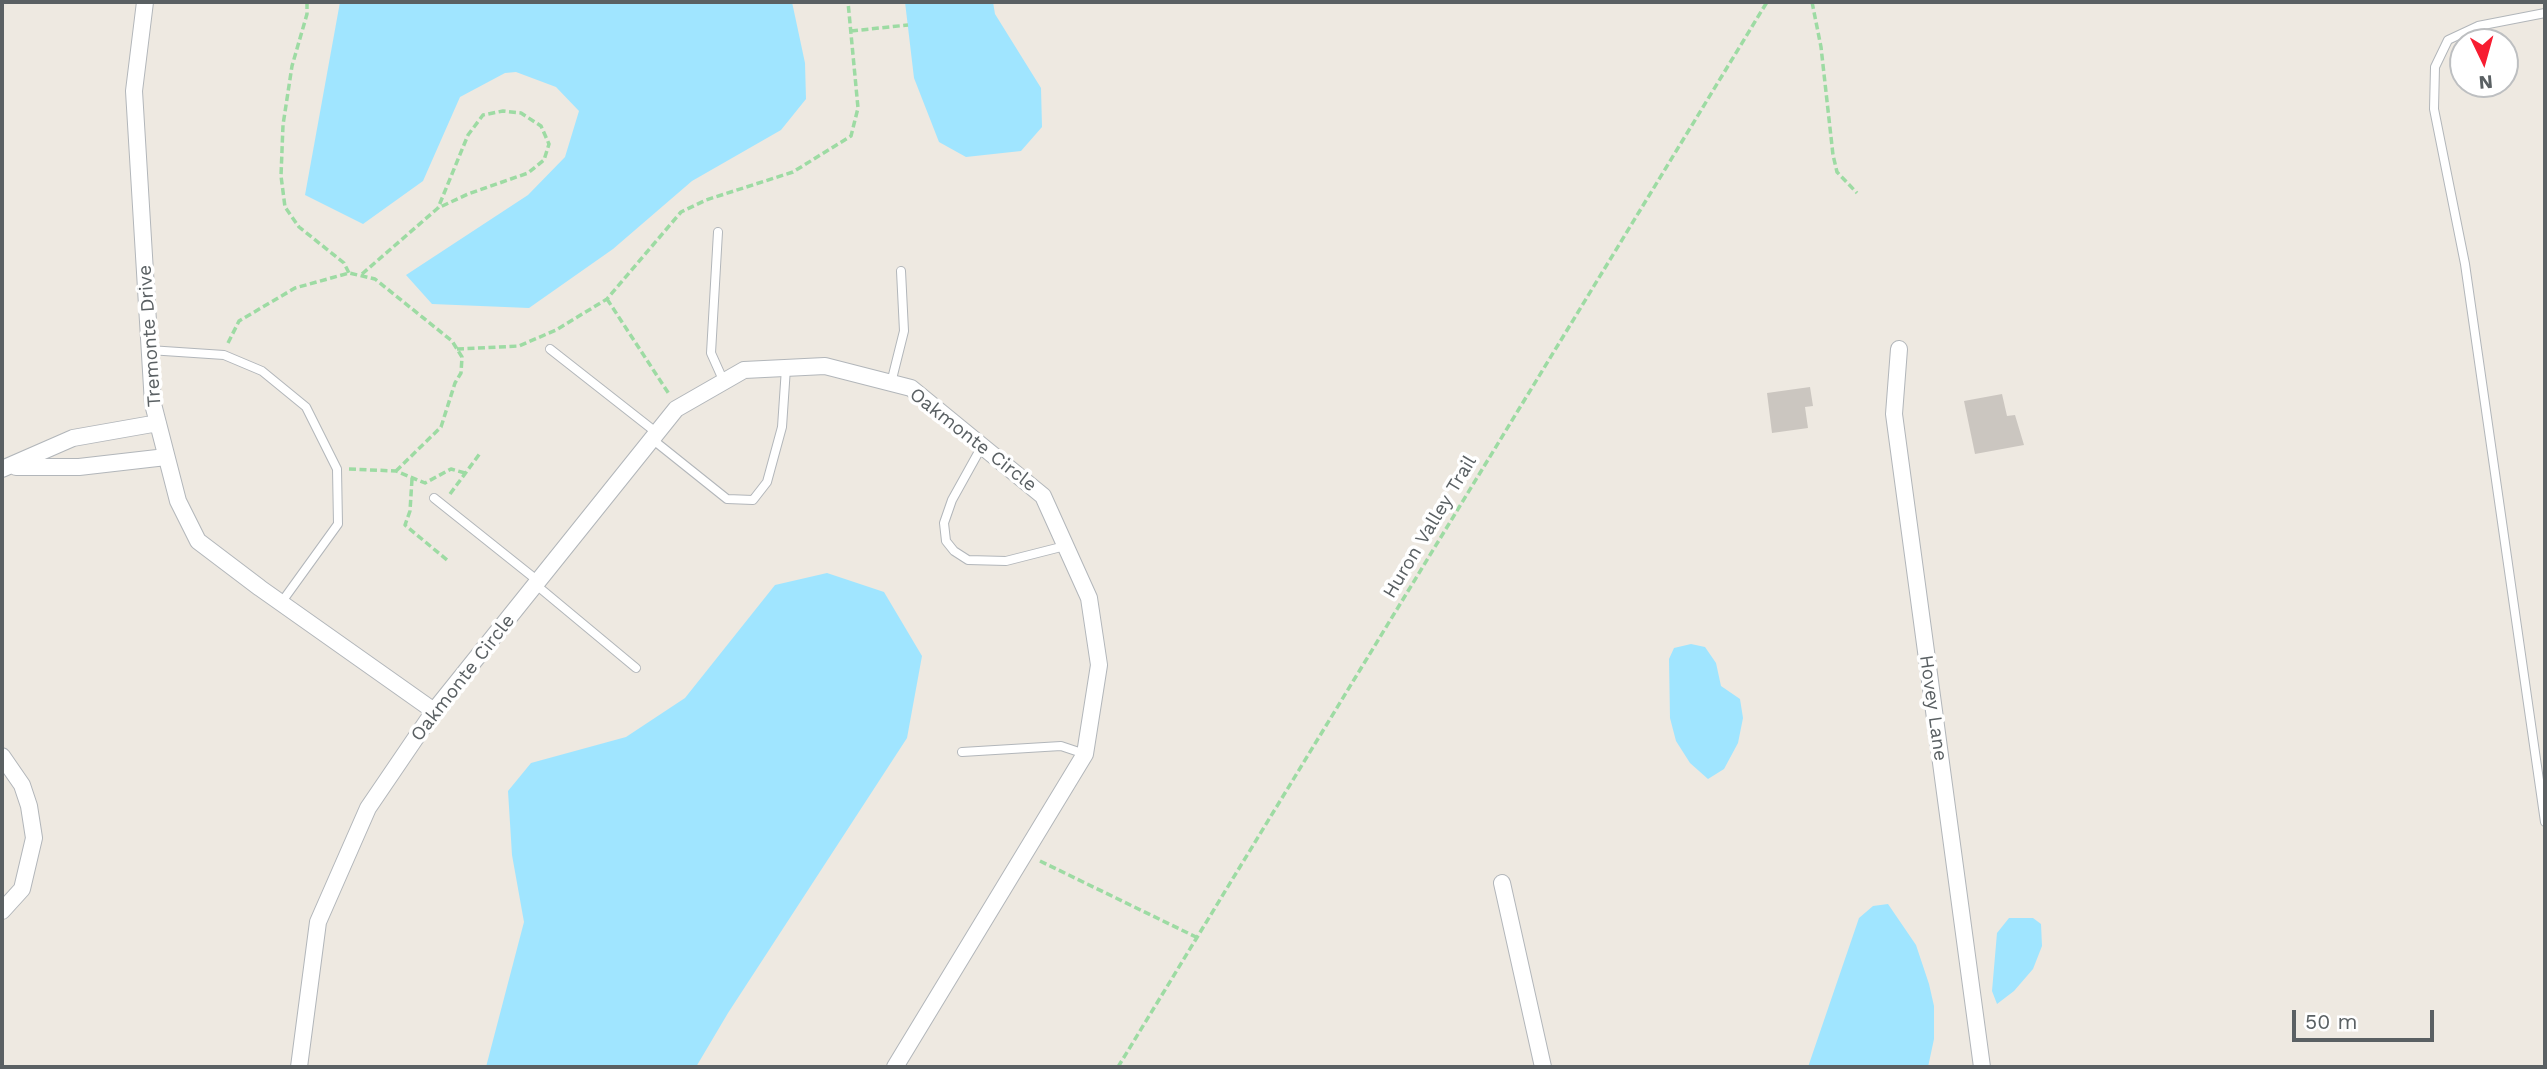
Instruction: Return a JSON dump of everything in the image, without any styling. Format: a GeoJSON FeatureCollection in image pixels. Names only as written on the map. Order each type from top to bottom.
{"type":"FeatureCollection","features":[{"type":"Feature","properties":{"kind":"street","name":"Tremonte Drive"},"geometry":{"type":"LineString","coordinates":[[145,2],[134,91],[149,350],[153,404],[178,501],[198,541],[434,711]]}},
{"type":"Feature","properties":{"kind":"street","name":"Hovey Lane"},"geometry":{"type":"LineString","coordinates":[[1899,349],[1894,414],[1982,1067]]}},
{"type":"Feature","properties":{"kind":"street","name":"Oakmonte Circle"},"geometry":{"type":"LineString","coordinates":[[299,1067],[318,922],[368,808],[434,711],[678,407],[744,370],[825,366],[911,388],[1043,496],[1089,598],[1099,665],[1085,754],[895,1067]]}},
{"type":"Feature","properties":{"kind":"street"},"geometry":{"type":"LineString","coordinates":[[6,468],[73,438],[158,423]]}},
{"type":"Feature","properties":{"kind":"street"},"geometry":{"type":"LineString","coordinates":[[6,468],[79,467],[166,457]]}},
{"type":"Feature","properties":{"kind":"street"},"geometry":{"type":"LineString","coordinates":[[2,756],[22,785],[29,806],[34,838],[22,889],[2,911]]}},
{"type":"Feature","properties":{"kind":"street"},"geometry":{"type":"LineString","coordinates":[[1502,883],[1543,1067]]}},
{"type":"Feature","properties":{"kind":"lane"},"geometry":{"type":"LineString","coordinates":[[2545,13],[2478,26],[2448,40],[2435,67],[2434,108],[2465,264],[2545,822]]}},
{"type":"Feature","properties":{"kind":"lane"},"geometry":{"type":"LineString","coordinates":[[718,232],[711,353],[724,382]]}},
{"type":"Feature","properties":{"kind":"lane"},"geometry":{"type":"LineString","coordinates":[[891,383],[904,331],[901,271]]}},
{"type":"Feature","properties":{"kind":"lane"},"geometry":{"type":"LineString","coordinates":[[550,349],[727,499],[753,500],[767,482],[782,427],[786,368]]}},
{"type":"Feature","properties":{"kind":"lane"},"geometry":{"type":"LineString","coordinates":[[149,350],[224,355],[262,371],[306,407],[337,470],[338,524],[281,603]]}},
{"type":"Feature","properties":{"kind":"lane"},"geometry":{"type":"LineString","coordinates":[[982,446],[952,500],[944,523],[946,541],[954,551],[968,560],[1006,561],[1065,546]]}},
{"type":"Feature","properties":{"kind":"lane"},"geometry":{"type":"LineString","coordinates":[[434,498],[636,668]]}},
{"type":"Feature","properties":{"kind":"lane"},"geometry":{"type":"LineString","coordinates":[[962,752],[1061,746],[1085,754]]}},
{"type":"Feature","properties":{"kind":"path"},"geometry":{"type":"LineString","coordinates":[[307,2],[307,14],[292,66],[283,125],[281,176],[285,207],[299,227],[344,263],[349,273]]}},
{"type":"Feature","properties":{"kind":"path"},"geometry":{"type":"LineString","coordinates":[[457,349],[520,346],[556,330],[607,299],[681,212],[706,200],[793,172],[851,136],[858,108],[848,2]]}},
{"type":"Feature","properties":{"kind":"path","name":"Huron Valley Trail"},"geometry":{"type":"LineString","coordinates":[[1118,1067],[1766,2]]}},
{"type":"Feature","properties":{"kind":"path"},"geometry":{"type":"LineString","coordinates":[[1812,2],[1821,47],[1837,172],[1857,193]]}},
{"type":"Feature","properties":{"kind":"path"},"geometry":{"type":"LineString","coordinates":[[851,31],[908,25]]}},
{"type":"Feature","properties":{"kind":"path"},"geometry":{"type":"LineString","coordinates":[[362,274],[438,208],[468,194],[528,173],[544,160],[549,144],[541,126],[521,113],[503,111],[483,115],[468,135],[438,208]]}},
{"type":"Feature","properties":{"kind":"path"},"geometry":{"type":"LineString","coordinates":[[224,355],[233,331],[248,315],[295,288],[349,273],[375,279],[453,341],[462,357],[461,373],[441,426],[396,471]]}},
{"type":"Feature","properties":{"kind":"path"},"geometry":{"type":"LineString","coordinates":[[607,299],[678,407]]}},
{"type":"Feature","properties":{"kind":"path"},"geometry":{"type":"LineString","coordinates":[[443,505],[481,452]]}},
{"type":"Feature","properties":{"kind":"path"},"geometry":{"type":"LineString","coordinates":[[337,470],[396,471],[412,479],[431,482],[451,469],[466,473]]}},
{"type":"Feature","properties":{"kind":"path"},"geometry":{"type":"LineString","coordinates":[[412,479],[410,511],[405,525],[447,560]]}},
{"type":"Feature","properties":{"kind":"path"},"geometry":{"type":"LineString","coordinates":[[1024,852],[1196,937]]}},
{"type":"Feature","properties":{"kind":"water"},"geometry":{"type":"Polygon","coordinates":[[[340,2],[792,2],[805,63],[806,99],[781,130],[692,181],[613,249],[529,308],[432,304],[406,275],[528,195],[565,157],[579,111],[556,87],[516,72],[505,73],[460,97],[423,181],[363,224],[305,195],[340,2]]]}},
{"type":"Feature","properties":{"kind":"water"},"geometry":{"type":"Polygon","coordinates":[[[905,2],[993,2],[995,14],[1041,88],[1042,127],[1021,151],[966,157],[939,142],[914,78],[905,2]]]}},
{"type":"Feature","properties":{"kind":"water"},"geometry":{"type":"Polygon","coordinates":[[[827,573],[884,592],[922,656],[907,738],[728,1013],[696,1067],[486,1067],[524,922],[512,855],[508,791],[531,763],[626,737],[685,698],[775,585],[827,573]]]}},
{"type":"Feature","properties":{"kind":"water"},"geometry":{"type":"Polygon","coordinates":[[[1691,644],[1705,647],[1716,663],[1721,686],[1740,699],[1743,718],[1738,743],[1724,769],[1708,779],[1690,763],[1676,741],[1670,718],[1669,659],[1674,648],[1691,644]]]}},
{"type":"Feature","properties":{"kind":"water"},"geometry":{"type":"Polygon","coordinates":[[[1888,904],[1916,945],[1929,984],[1934,1006],[1934,1039],[1928,1067],[1808,1067],[1859,918],[1873,906],[1888,904]]]}},
{"type":"Feature","properties":{"kind":"water"},"geometry":{"type":"Polygon","coordinates":[[[2009,918],[2033,918],[2041,924],[2042,946],[2033,969],[2014,991],[1997,1004],[1992,991],[1997,933],[2009,918]]]}},
{"type":"Feature","properties":{"kind":"building"},"geometry":{"type":"Polygon","coordinates":[[[1810,387],[1813,406],[1805,407],[1808,428],[1772,433],[1767,393],[1810,387]]]}},
{"type":"Feature","properties":{"kind":"building"},"geometry":{"type":"Polygon","coordinates":[[[2002,394],[2007,416],[2015,415],[2024,445],[1975,454],[1964,401],[2002,394]]]}}]}
